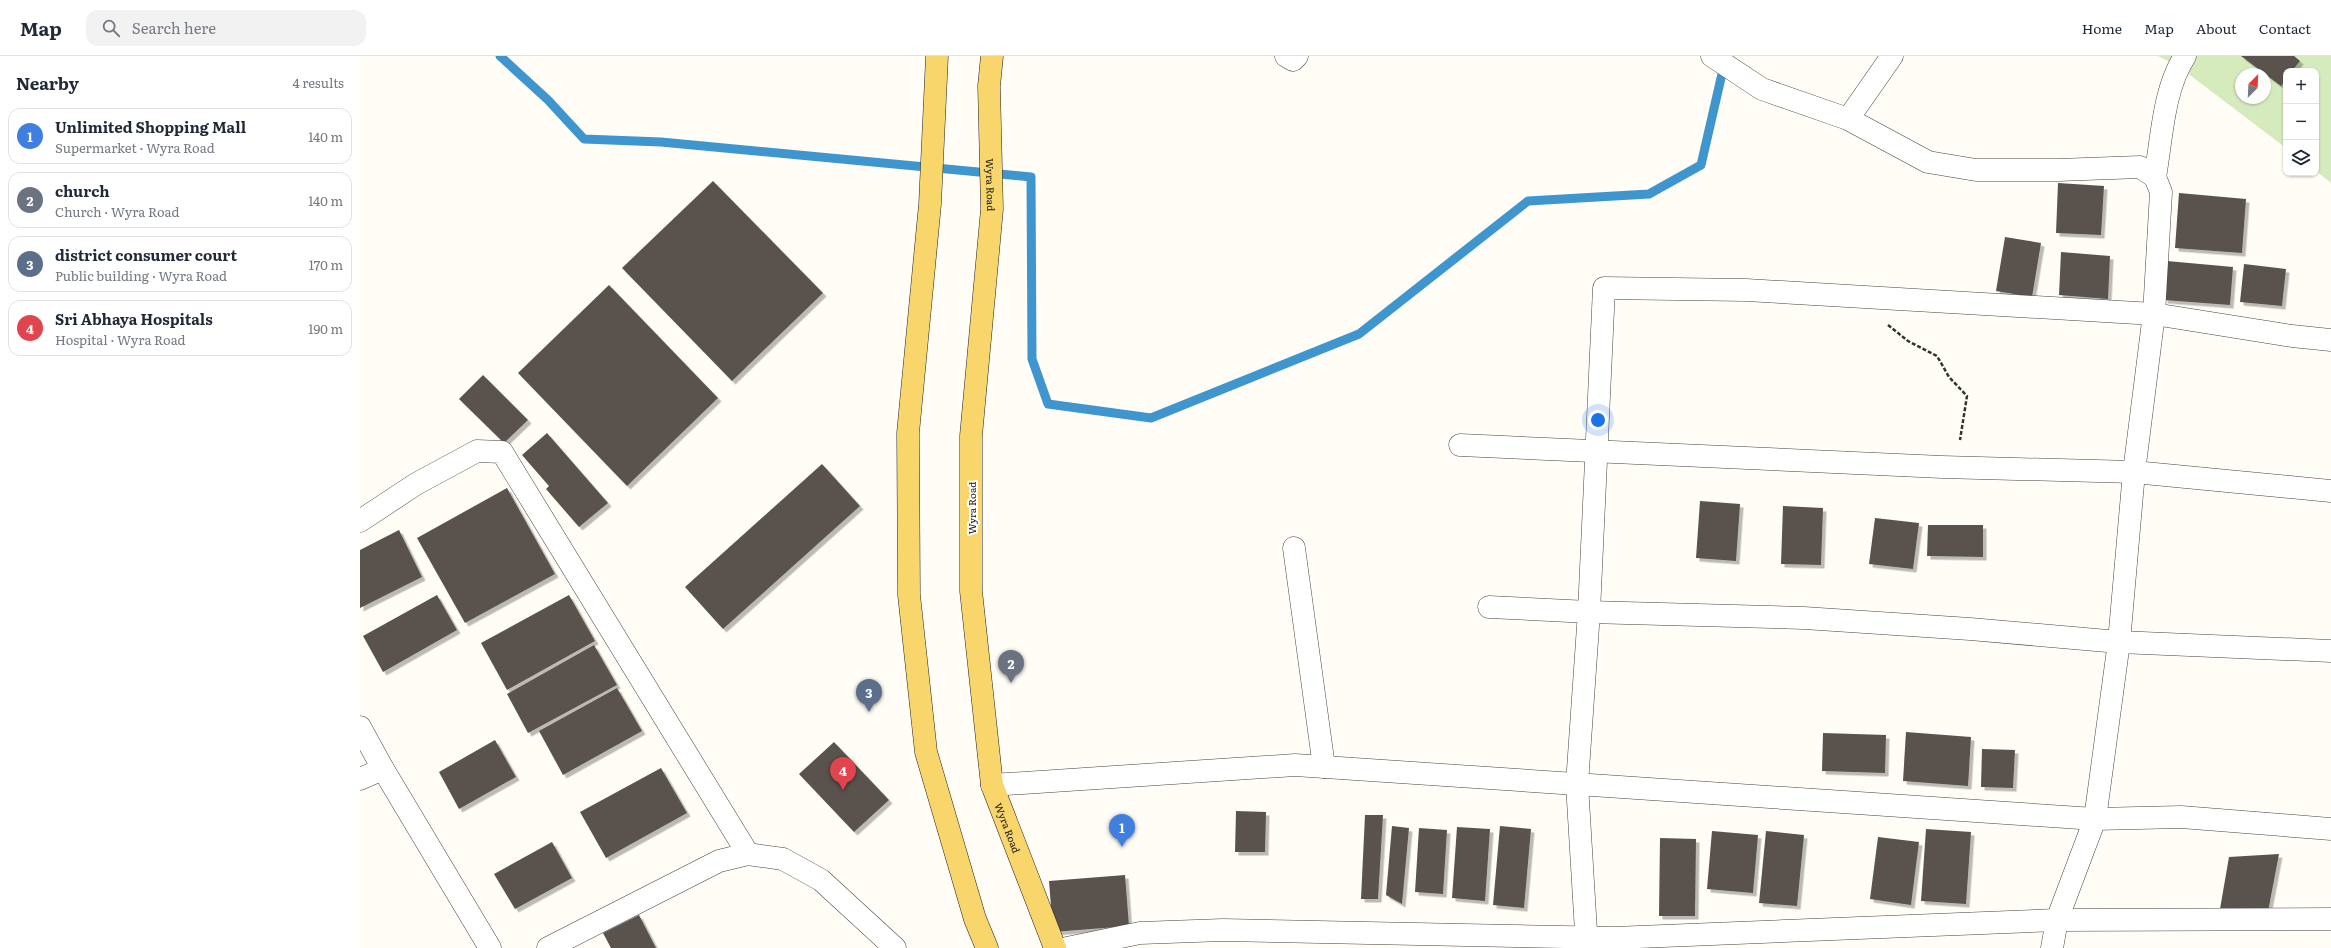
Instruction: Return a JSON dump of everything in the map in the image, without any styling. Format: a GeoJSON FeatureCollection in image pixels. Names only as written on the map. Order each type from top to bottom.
{"type":"FeatureCollection","features":[{"type":"Feature","properties":{"kind":"main road"},"geometry":{"type":"LineString","coordinates":[[937,56],[930,204],[908,433],[909,594],[926,752],[975,919],[987,948]]}},
{"type":"Feature","properties":{"kind":"main road","name":"Wyra Road"},"geometry":{"type":"LineString","coordinates":[[992,56],[989,86],[992,209],[971,436],[971,591],[992,785],[1054,948]]}},
{"type":"Feature","properties":{"kind":"street"},"geometry":{"type":"LineString","coordinates":[[1286,56],[1294,60],[1297,56]]}},
{"type":"Feature","properties":{"kind":"street"},"geometry":{"type":"LineString","coordinates":[[1712,56],[1762,89],[1848,119],[1928,162],[1976,170],[2058,170],[2140,167],[2155,177],[2162,192],[2154,314],[2134,472],[2119,642],[2095,819],[2057,920],[2052,948]]}},
{"type":"Feature","properties":{"kind":"street"},"geometry":{"type":"LineString","coordinates":[[1848,119],[1892,56]]}},
{"type":"Feature","properties":{"kind":"street"},"geometry":{"type":"LineString","coordinates":[[2155,177],[2170,93],[2178,66],[2184,56]]}},
{"type":"Feature","properties":{"kind":"street"},"geometry":{"type":"LineString","coordinates":[[1587,943],[1577,784],[1589,612],[1604,288],[1746,290],[1853,298],[2154,314],[2292,336],[2331,340]]}},
{"type":"Feature","properties":{"kind":"street"},"geometry":{"type":"LineString","coordinates":[[1460,445],[1942,467],[2134,472],[2331,491]]}},
{"type":"Feature","properties":{"kind":"street"},"geometry":{"type":"LineString","coordinates":[[360,521],[416,484],[477,451],[502,452],[748,854]]}},
{"type":"Feature","properties":{"kind":"street"},"geometry":{"type":"LineString","coordinates":[[1294,548],[1324,767]]}},
{"type":"Feature","properties":{"kind":"street"},"geometry":{"type":"LineString","coordinates":[[1489,607],[1589,612],[1804,618],[1970,629],[2119,642],[2331,651]]}},
{"type":"Feature","properties":{"kind":"street"},"geometry":{"type":"LineString","coordinates":[[360,727],[383,769],[490,948]]}},
{"type":"Feature","properties":{"kind":"street"},"geometry":{"type":"LineString","coordinates":[[992,785],[1295,765],[2095,819],[2181,816],[2331,829]]}},
{"type":"Feature","properties":{"kind":"street"},"geometry":{"type":"LineString","coordinates":[[360,779],[383,769]]}},
{"type":"Feature","properties":{"kind":"street"},"geometry":{"type":"LineString","coordinates":[[548,948],[719,861],[748,854],[783,859],[821,880],[895,948]]}},
{"type":"Feature","properties":{"kind":"street"},"geometry":{"type":"LineString","coordinates":[[1067,948],[1140,933],[1222,930],[1587,943],[2057,920],[2331,919]]}},
{"type":"Feature","properties":{"kind":"path"},"geometry":{"type":"LineString","coordinates":[[1853,298],[1908,341],[1937,356],[1949,377],[1967,396],[1961,438],[1942,467]]}},
{"type":"Feature","properties":{"kind":"green space"},"geometry":{"type":"Polygon","coordinates":[[[2158,56],[2331,56],[2331,183],[2319,173],[2319,68],[2283,68],[2283,146],[2178,66],[2158,56]]]}},
{"type":"Feature","properties":{"kind":"building"},"geometry":{"type":"Polygon","coordinates":[[[2241,56],[2294,56],[2300,61],[2294,68],[2283,68],[2283,84],[2281,86],[2271,78],[2271,68],[2257,68],[2241,56]]]}},
{"type":"Feature","properties":{"kind":"building"},"geometry":{"type":"Polygon","coordinates":[[[713,181],[823,293],[732,381],[622,268],[713,181]]]}},
{"type":"Feature","properties":{"kind":"building"},"geometry":{"type":"Polygon","coordinates":[[[2058,183],[2104,186],[2101,235],[2056,233],[2058,183]]]}},
{"type":"Feature","properties":{"kind":"building"},"geometry":{"type":"Polygon","coordinates":[[[2179,193],[2246,199],[2242,253],[2175,248],[2179,193]]]}},
{"type":"Feature","properties":{"kind":"building"},"geometry":{"type":"Polygon","coordinates":[[[2005,237],[2041,243],[2032,297],[1996,291],[2005,237]]]}},
{"type":"Feature","properties":{"kind":"building"},"geometry":{"type":"Polygon","coordinates":[[[2061,252],[2110,256],[2108,299],[2059,295],[2061,252]]]}},
{"type":"Feature","properties":{"kind":"building"},"geometry":{"type":"Polygon","coordinates":[[[2167,261],[2233,267],[2230,305],[2164,300],[2167,261]]]}},
{"type":"Feature","properties":{"kind":"building"},"geometry":{"type":"Polygon","coordinates":[[[2244,264],[2286,269],[2282,306],[2240,302],[2244,264]]]}},
{"type":"Feature","properties":{"kind":"building"},"geometry":{"type":"Polygon","coordinates":[[[609,285],[718,398],[627,486],[518,373],[609,285]]]}},
{"type":"Feature","properties":{"kind":"building"},"geometry":{"type":"Polygon","coordinates":[[[483,375],[528,420],[504,443],[459,399],[483,375]]]}},
{"type":"Feature","properties":{"kind":"building"},"geometry":{"type":"Polygon","coordinates":[[[547,433],[608,503],[579,527],[546,489],[549,486],[522,455],[547,433]]]}},
{"type":"Feature","properties":{"kind":"building"},"geometry":{"type":"Polygon","coordinates":[[[822,464],[860,506],[723,629],[685,587],[822,464]]]}},
{"type":"Feature","properties":{"kind":"building"},"geometry":{"type":"Polygon","coordinates":[[[507,488],[555,574],[465,623],[417,538],[507,488]]]}},
{"type":"Feature","properties":{"kind":"building"},"geometry":{"type":"Polygon","coordinates":[[[1700,501],[1740,504],[1736,561],[1696,558],[1700,501]]]}},
{"type":"Feature","properties":{"kind":"building"},"geometry":{"type":"Polygon","coordinates":[[[1783,506],[1823,508],[1821,565],[1781,564],[1783,506]]]}},
{"type":"Feature","properties":{"kind":"building"},"geometry":{"type":"Polygon","coordinates":[[[1875,518],[1919,523],[1913,569],[1869,564],[1875,518]]]}},
{"type":"Feature","properties":{"kind":"building"},"geometry":{"type":"Polygon","coordinates":[[[1928,525],[1983,525],[1983,557],[1927,556],[1928,525]]]}},
{"type":"Feature","properties":{"kind":"building"},"geometry":{"type":"Polygon","coordinates":[[[399,530],[422,577],[360,608],[360,550],[399,530]]]}},
{"type":"Feature","properties":{"kind":"building"},"geometry":{"type":"Polygon","coordinates":[[[437,595],[457,630],[383,672],[363,636],[437,595]]]}},
{"type":"Feature","properties":{"kind":"building"},"geometry":{"type":"Polygon","coordinates":[[[569,595],[595,641],[507,690],[481,643],[569,595]]]}},
{"type":"Feature","properties":{"kind":"building"},"geometry":{"type":"Polygon","coordinates":[[[594,645],[617,685],[528,733],[507,694],[594,645]]]}},
{"type":"Feature","properties":{"kind":"building"},"geometry":{"type":"Polygon","coordinates":[[[617,688],[642,731],[563,775],[539,731],[617,688]]]}},
{"type":"Feature","properties":{"kind":"building"},"geometry":{"type":"Polygon","coordinates":[[[1906,732],[1971,737],[1968,786],[1903,781],[1906,732]]]}},
{"type":"Feature","properties":{"kind":"building"},"geometry":{"type":"Polygon","coordinates":[[[1823,733],[1886,735],[1885,773],[1822,771],[1823,733]]]}},
{"type":"Feature","properties":{"kind":"building"},"geometry":{"type":"Polygon","coordinates":[[[495,740],[516,777],[459,809],[439,772],[495,740]]]}},
{"type":"Feature","properties":{"kind":"building"},"geometry":{"type":"Polygon","coordinates":[[[834,742],[889,800],[854,832],[799,774],[834,742]]]}},
{"type":"Feature","properties":{"kind":"building"},"geometry":{"type":"Polygon","coordinates":[[[1982,749],[2015,750],[2013,788],[1981,787],[1982,749]]]}},
{"type":"Feature","properties":{"kind":"building"},"geometry":{"type":"Polygon","coordinates":[[[661,768],[687,813],[606,858],[580,812],[661,768]]]}},
{"type":"Feature","properties":{"kind":"building"},"geometry":{"type":"Polygon","coordinates":[[[1236,811],[1266,812],[1265,852],[1235,852],[1236,811]]]}},
{"type":"Feature","properties":{"kind":"building"},"geometry":{"type":"Polygon","coordinates":[[[1365,815],[1383,815],[1378,899],[1361,899],[1365,815]]]}},
{"type":"Feature","properties":{"kind":"building"},"geometry":{"type":"Polygon","coordinates":[[[1392,826],[1409,828],[1402,904],[1386,895],[1392,826]]]}},
{"type":"Feature","properties":{"kind":"building"},"geometry":{"type":"Polygon","coordinates":[[[1500,826],[1531,829],[1524,908],[1493,905],[1500,826]]]}},
{"type":"Feature","properties":{"kind":"building"},"geometry":{"type":"Polygon","coordinates":[[[1457,827],[1490,829],[1485,901],[1452,898],[1457,827]]]}},
{"type":"Feature","properties":{"kind":"building"},"geometry":{"type":"Polygon","coordinates":[[[1419,828],[1447,830],[1443,894],[1415,892],[1419,828]]]}},
{"type":"Feature","properties":{"kind":"building"},"geometry":{"type":"Polygon","coordinates":[[[1926,829],[1971,832],[1966,904],[1921,901],[1926,829]]]}},
{"type":"Feature","properties":{"kind":"building"},"geometry":{"type":"Polygon","coordinates":[[[1712,831],[1758,835],[1753,893],[1707,889],[1712,831]]]}},
{"type":"Feature","properties":{"kind":"building"},"geometry":{"type":"Polygon","coordinates":[[[1766,831],[1804,835],[1797,906],[1759,903],[1766,831]]]}},
{"type":"Feature","properties":{"kind":"building"},"geometry":{"type":"Polygon","coordinates":[[[1878,837],[1919,842],[1911,905],[1870,899],[1878,837]]]}},
{"type":"Feature","properties":{"kind":"building"},"geometry":{"type":"Polygon","coordinates":[[[1660,838],[1696,839],[1695,916],[1659,916],[1660,838]]]}},
{"type":"Feature","properties":{"kind":"building"},"geometry":{"type":"Polygon","coordinates":[[[552,842],[572,878],[515,909],[494,874],[552,842]]]}},
{"type":"Feature","properties":{"kind":"building"},"geometry":{"type":"Polygon","coordinates":[[[2279,854],[2267,917],[2220,909],[2229,857],[2279,854]]]}},
{"type":"Feature","properties":{"kind":"building"},"geometry":{"type":"Polygon","coordinates":[[[1125,875],[1129,926],[1053,932],[1049,881],[1125,875]]]}},
{"type":"Feature","properties":{"kind":"building"},"geometry":{"type":"Polygon","coordinates":[[[639,915],[656,948],[611,948],[603,933],[639,915]]]}},
{"type":"Feature","properties":{"kind":"waterway"},"geometry":{"type":"LineString","coordinates":[[500,56],[548,100],[584,139],[661,142],[1031,177],[1032,359],[1048,404],[1151,418],[1359,334],[1528,201],[1649,194],[1701,165],[1724,65]]}},
{"type":"Feature","properties":{"kind":"place","name":"church"},"geometry":{"type":"Point","coordinates":[1011,683]}},
{"type":"Feature","properties":{"kind":"place","name":"district consumer court"},"geometry":{"type":"Point","coordinates":[869,712]}},
{"type":"Feature","properties":{"kind":"place","name":"Sri Abhaya Hospitals"},"geometry":{"type":"Point","coordinates":[843,790]}},
{"type":"Feature","properties":{"kind":"place","name":"Unlimited Shopping Mall"},"geometry":{"type":"Point","coordinates":[1122,847]}}]}
